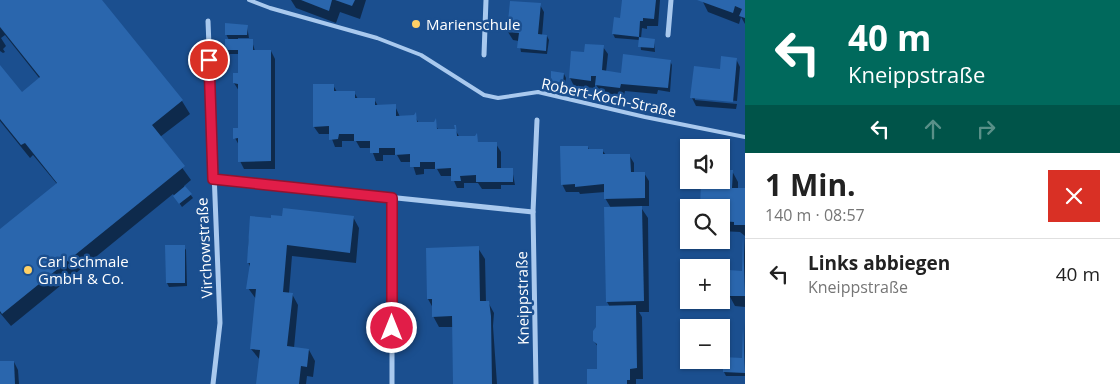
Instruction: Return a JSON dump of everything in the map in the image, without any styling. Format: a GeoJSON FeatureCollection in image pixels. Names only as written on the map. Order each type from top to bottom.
{"type":"FeatureCollection","features":[{"type":"Feature","properties":{"kind":"street"},"geometry":{"type":"LineString","coordinates":[[484,55],[486,0]]}},
{"type":"Feature","properties":{"kind":"street"},"geometry":{"type":"LineString","coordinates":[[668,35],[671,0]]}},
{"type":"Feature","properties":{"kind":"street","name":"Virchowstraße"},"geometry":{"type":"LineString","coordinates":[[208,21],[220,323],[213,384]]}},
{"type":"Feature","properties":{"kind":"street","name":"Kneippstraße"},"geometry":{"type":"LineString","coordinates":[[536,384],[533,212],[537,120]]}},
{"type":"Feature","properties":{"kind":"street"},"geometry":{"type":"LineString","coordinates":[[213,179],[533,212]]}},
{"type":"Feature","properties":{"kind":"street"},"geometry":{"type":"LineString","coordinates":[[392,198],[392,384]]}},
{"type":"Feature","properties":{"kind":"lane","name":"Robert-Koch-Straße"},"geometry":{"type":"LineString","coordinates":[[249,0],[377,38],[421,55],[484,95],[498,98],[538,92],[745,136]]}},
{"type":"Feature","properties":{"kind":"building"},"geometry":{"type":"Polygon","coordinates":[[[0,0],[102,0],[183,100],[152,125],[185,166],[2,314],[0,311],[0,229],[57,183],[25,143],[21,145],[0,119],[0,65],[22,92],[40,77],[0,27],[0,0]]]}},
{"type":"Feature","properties":{"kind":"building"},"geometry":{"type":"Polygon","coordinates":[[[301,0],[332,0],[329,11],[301,0]]]}},
{"type":"Feature","properties":{"kind":"building"},"geometry":{"type":"Polygon","coordinates":[[[335,0],[355,0],[352,6],[335,0]]]}},
{"type":"Feature","properties":{"kind":"building"},"geometry":{"type":"Polygon","coordinates":[[[622,0],[656,0],[654,19],[643,18],[643,21],[640,21],[639,37],[612,34],[614,17],[620,18],[622,0]]]}},
{"type":"Feature","properties":{"kind":"building"},"geometry":{"type":"Polygon","coordinates":[[[697,0],[745,0],[745,18],[739,16],[742,9],[735,6],[733,13],[697,0]]]}},
{"type":"Feature","properties":{"kind":"building"},"geometry":{"type":"Polygon","coordinates":[[[510,1],[541,3],[538,34],[547,35],[546,51],[517,48],[519,33],[507,32],[510,1]]]}},
{"type":"Feature","properties":{"kind":"building"},"geometry":{"type":"Polygon","coordinates":[[[225,23],[248,25],[247,35],[225,35],[225,23]]]}},
{"type":"Feature","properties":{"kind":"building"},"geometry":{"type":"Polygon","coordinates":[[[639,37],[655,39],[654,48],[638,47],[639,37]]]}},
{"type":"Feature","properties":{"kind":"building"},"geometry":{"type":"Polygon","coordinates":[[[225,39],[253,39],[253,50],[271,50],[271,161],[238,162],[238,138],[233,139],[233,128],[238,128],[238,84],[233,83],[233,73],[238,73],[238,50],[225,50],[225,39]]]}},
{"type":"Feature","properties":{"kind":"building"},"geometry":{"type":"Polygon","coordinates":[[[585,44],[604,45],[602,70],[621,73],[623,54],[671,60],[668,88],[621,84],[620,88],[595,85],[596,76],[591,76],[591,81],[569,78],[571,51],[584,52],[585,44]]]}},
{"type":"Feature","properties":{"kind":"building"},"geometry":{"type":"Polygon","coordinates":[[[721,56],[737,58],[733,102],[690,98],[694,66],[720,69],[721,56]]]}},
{"type":"Feature","properties":{"kind":"building"},"geometry":{"type":"Polygon","coordinates":[[[551,71],[564,73],[563,83],[551,82],[551,71]]]}},
{"type":"Feature","properties":{"kind":"building"},"geometry":{"type":"Polygon","coordinates":[[[313,84],[334,84],[334,91],[355,91],[355,98],[375,98],[375,105],[396,104],[396,116],[414,115],[416,112],[417,122],[434,122],[436,118],[437,129],[455,129],[454,125],[456,125],[457,136],[475,136],[477,133],[478,142],[497,142],[497,168],[513,168],[513,182],[476,182],[476,175],[460,176],[461,181],[451,181],[451,168],[435,169],[435,162],[420,162],[420,167],[410,167],[410,154],[395,155],[395,148],[379,148],[379,153],[370,153],[370,141],[354,141],[354,134],[339,134],[338,139],[329,140],[329,126],[313,127],[313,84]]]}},
{"type":"Feature","properties":{"kind":"building"},"geometry":{"type":"Polygon","coordinates":[[[560,146],[588,146],[588,149],[603,149],[603,154],[630,154],[631,172],[645,172],[645,198],[604,199],[604,184],[575,187],[575,184],[561,185],[560,146]]]}},
{"type":"Feature","properties":{"kind":"building"},"geometry":{"type":"Polygon","coordinates":[[[730,170],[733,170],[732,188],[745,188],[745,225],[734,225],[734,222],[730,222],[730,199],[700,199],[701,189],[730,189],[730,170]]]}},
{"type":"Feature","properties":{"kind":"building"},"geometry":{"type":"Polygon","coordinates":[[[185,186],[192,194],[179,204],[173,196],[185,186]]]}},
{"type":"Feature","properties":{"kind":"building"},"geometry":{"type":"Polygon","coordinates":[[[642,206],[644,301],[606,302],[604,207],[642,206]]]}},
{"type":"Feature","properties":{"kind":"building"},"geometry":{"type":"Polygon","coordinates":[[[283,208],[354,216],[350,253],[287,245],[283,292],[293,293],[287,346],[309,349],[307,367],[301,366],[299,384],[256,384],[260,350],[250,349],[256,289],[246,289],[250,263],[247,263],[250,216],[271,218],[271,215],[282,216],[283,208]]]}},
{"type":"Feature","properties":{"kind":"building"},"geometry":{"type":"Polygon","coordinates":[[[743,236],[745,296],[730,296],[730,270],[742,271],[743,236]]]}},
{"type":"Feature","properties":{"kind":"building"},"geometry":{"type":"Polygon","coordinates":[[[165,245],[185,245],[185,283],[166,283],[165,245]]]}},
{"type":"Feature","properties":{"kind":"building"},"geometry":{"type":"Polygon","coordinates":[[[479,246],[480,301],[489,301],[491,316],[492,384],[453,384],[452,316],[432,317],[432,299],[427,299],[426,248],[479,246]]]}},
{"type":"Feature","properties":{"kind":"building"},"geometry":{"type":"Polygon","coordinates":[[[636,305],[637,368],[630,369],[630,380],[627,380],[627,384],[587,384],[587,369],[597,369],[597,344],[593,341],[593,331],[596,327],[596,306],[636,305]]]}},
{"type":"Feature","properties":{"kind":"building"},"geometry":{"type":"Polygon","coordinates":[[[743,328],[745,373],[723,372],[723,369],[730,369],[730,357],[742,358],[743,328]]]}},
{"type":"Feature","properties":{"kind":"building"},"geometry":{"type":"Polygon","coordinates":[[[0,361],[14,361],[15,384],[0,384],[0,361]]]}},
{"type":"Feature","properties":{"kind":"place","name":"Marienschule"},"geometry":{"type":"Point","coordinates":[416,24]}},
{"type":"Feature","properties":{"kind":"place","name":"Carl Schmale GmbH & Co."},"geometry":{"type":"Point","coordinates":[28,270]}},
{"type":"Feature","properties":{"kind":"route"},"geometry":{"type":"LineString","coordinates":[[209,60],[213,179],[392,198],[392,328]]}}]}
